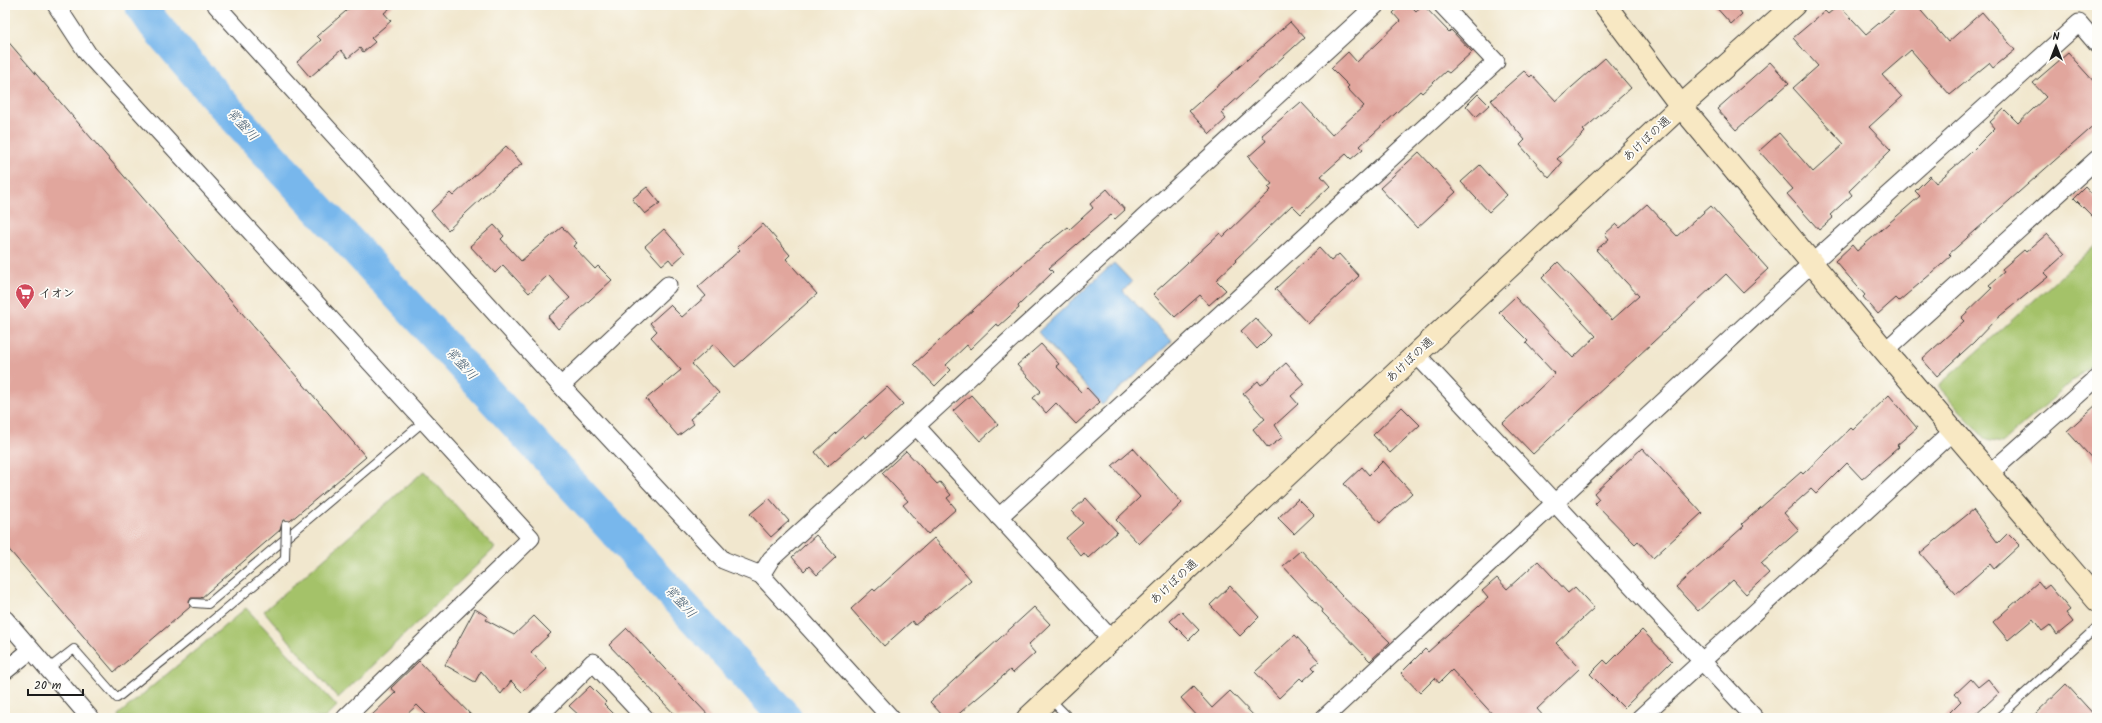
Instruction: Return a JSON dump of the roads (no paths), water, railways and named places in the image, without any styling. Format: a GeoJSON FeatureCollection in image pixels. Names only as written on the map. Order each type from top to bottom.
{"type":"FeatureCollection","features":[{"type":"Feature","properties":{"kind":"street"},"geometry":{"type":"LineString","coordinates":[[56,5],[88,54],[423,422],[531,538],[345,718]]}},
{"type":"Feature","properties":{"kind":"street"},"geometry":{"type":"LineString","coordinates":[[216,5],[561,386],[723,560],[761,575],[891,718]]}},
{"type":"Feature","properties":{"kind":"street"},"geometry":{"type":"LineString","coordinates":[[761,575],[771,559],[1376,5]]}},
{"type":"Feature","properties":{"kind":"street"},"geometry":{"type":"LineString","coordinates":[[999,517],[1496,62],[1442,5]]}},
{"type":"Feature","properties":{"kind":"street"},"geometry":{"type":"LineString","coordinates":[[1605,5],[1681,106],[2097,600]]}},
{"type":"Feature","properties":{"kind":"street","name":"あけぼの通"},"geometry":{"type":"LineString","coordinates":[[1028,718],[1681,106],[1794,5]]}},
{"type":"Feature","properties":{"kind":"street"},"geometry":{"type":"LineString","coordinates":[[1324,718],[1812,263],[2079,23],[2097,44]]}},
{"type":"Feature","properties":{"kind":"street"},"geometry":{"type":"LineString","coordinates":[[1885,350],[2097,159]]}},
{"type":"Feature","properties":{"kind":"street"},"geometry":{"type":"LineString","coordinates":[[561,386],[668,285]]}},
{"type":"Feature","properties":{"kind":"street"},"geometry":{"type":"LineString","coordinates":[[1416,354],[1755,718]]}},
{"type":"Feature","properties":{"kind":"street"},"geometry":{"type":"LineString","coordinates":[[1990,473],[2097,378]]}},
{"type":"Feature","properties":{"kind":"street"},"geometry":{"type":"LineString","coordinates":[[916,426],[1112,640]]}},
{"type":"Feature","properties":{"kind":"street"},"geometry":{"type":"LineString","coordinates":[[1640,718],[1954,431]]}},
{"type":"Feature","properties":{"kind":"street"},"geometry":{"type":"LineString","coordinates":[[5,619],[90,718]]}},
{"type":"Feature","properties":{"kind":"street"},"geometry":{"type":"LineString","coordinates":[[5,671],[31,650]]}},
{"type":"Feature","properties":{"kind":"street"},"geometry":{"type":"LineString","coordinates":[[537,718],[593,662],[645,718]]}},
{"type":"Feature","properties":{"kind":"lane"},"geometry":{"type":"LineString","coordinates":[[194,603],[208,604],[423,422]]}},
{"type":"Feature","properties":{"kind":"lane"},"geometry":{"type":"LineString","coordinates":[[48,669],[74,649],[117,698],[194,636],[285,559],[286,525]]}},
{"type":"Feature","properties":{"kind":"lane"},"geometry":{"type":"LineString","coordinates":[[1998,718],[2097,627]]}},
{"type":"Feature","properties":{"kind":"lane"},"geometry":{"type":"LineString","coordinates":[[1050,698],[1070,718]]}},
{"type":"Feature","properties":{"kind":"water"},"geometry":{"type":"Polygon","coordinates":[[[1114,263],[1132,282],[1123,291],[1172,341],[1102,405],[1038,332],[1114,263]]]}},
{"type":"Feature","properties":{"kind":"waterway","name":"常盤川"},"geometry":{"type":"LineString","coordinates":[[141,5],[154,24],[219,100],[786,718]]}},
{"type":"Feature","properties":{"kind":"place","name":"イオン"},"geometry":{"type":"Point","coordinates":[25,310]}}]}
